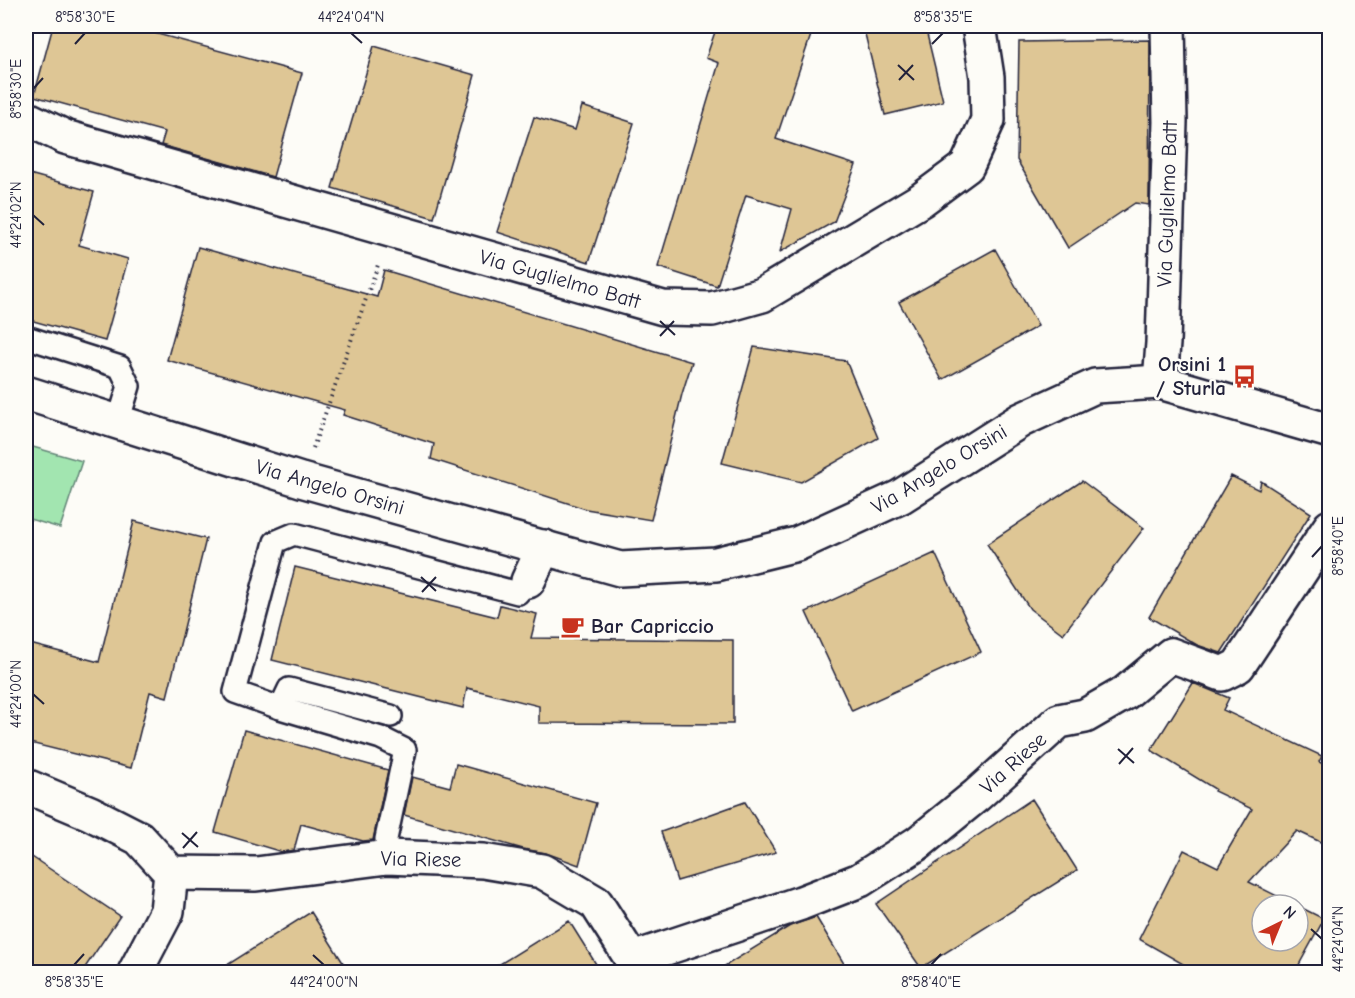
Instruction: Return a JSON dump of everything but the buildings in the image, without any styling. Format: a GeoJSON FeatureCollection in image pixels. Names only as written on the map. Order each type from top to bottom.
{"type":"FeatureCollection","features":[{"type":"Feature","properties":{"kind":"street","name":"Via Guglielmo Batt"},"geometry":{"type":"LineString","coordinates":[[26,117],[65,137],[663,308],[712,309],[762,295],[921,200],[967,166],[988,120],[987,77],[979,26]]}},
{"type":"Feature","properties":{"kind":"street","name":"Via Guglielmo Batt"},"geometry":{"type":"LineString","coordinates":[[1160,382],[1170,122],[1168,26]]}},
{"type":"Feature","properties":{"kind":"street","name":"Via Angelo Orsini"},"geometry":{"type":"LineString","coordinates":[[26,393],[301,480],[620,569],[716,564],[798,544],[900,497],[1021,420],[1095,386],[1160,382],[1329,431]]}},
{"type":"Feature","properties":{"kind":"street","name":"Via Riese"},"geometry":{"type":"LineString","coordinates":[[171,873],[256,874],[387,857],[483,861],[542,871],[596,903],[637,966],[860,880],[918,843],[977,795],[1059,721],[1085,716],[1125,693],[1171,655],[1222,674],[1238,666],[1329,527]]}},
{"type":"Feature","properties":{"kind":"street"},"geometry":{"type":"LineString","coordinates":[[528,581],[544,548]]}},
{"type":"Feature","properties":{"kind":"street"},"geometry":{"type":"LineString","coordinates":[[26,786],[90,813],[139,838],[171,873],[167,911],[135,972]]}},
{"type":"Feature","properties":{"kind":"lane"},"geometry":{"type":"LineString","coordinates":[[26,337],[120,367],[129,386],[118,422]]}},
{"type":"Feature","properties":{"kind":"lane"},"geometry":{"type":"LineString","coordinates":[[387,857],[386,838],[405,750],[381,738],[235,692],[275,542],[294,534],[518,593],[528,581]]}},
{"type":"Feature","properties":{"kind":"lane"},"geometry":{"type":"LineString","coordinates":[[280,708],[289,689],[391,716]]}},
{"type":"Feature","properties":{"kind":"path"},"geometry":{"type":"LineString","coordinates":[[312,449],[390,231]]}},
{"type":"Feature","properties":{"kind":"green space"},"geometry":{"type":"Polygon","coordinates":[[[26,445],[82,461],[60,528],[26,518],[26,445]]]}},
{"type":"Feature","properties":{"kind":"place","name":"Orsini 1 / Sturla"},"geometry":{"type":"Point","coordinates":[1244,376]}},
{"type":"Feature","properties":{"kind":"place","name":"Bar Capriccio"},"geometry":{"type":"Point","coordinates":[573,626]}}]}
